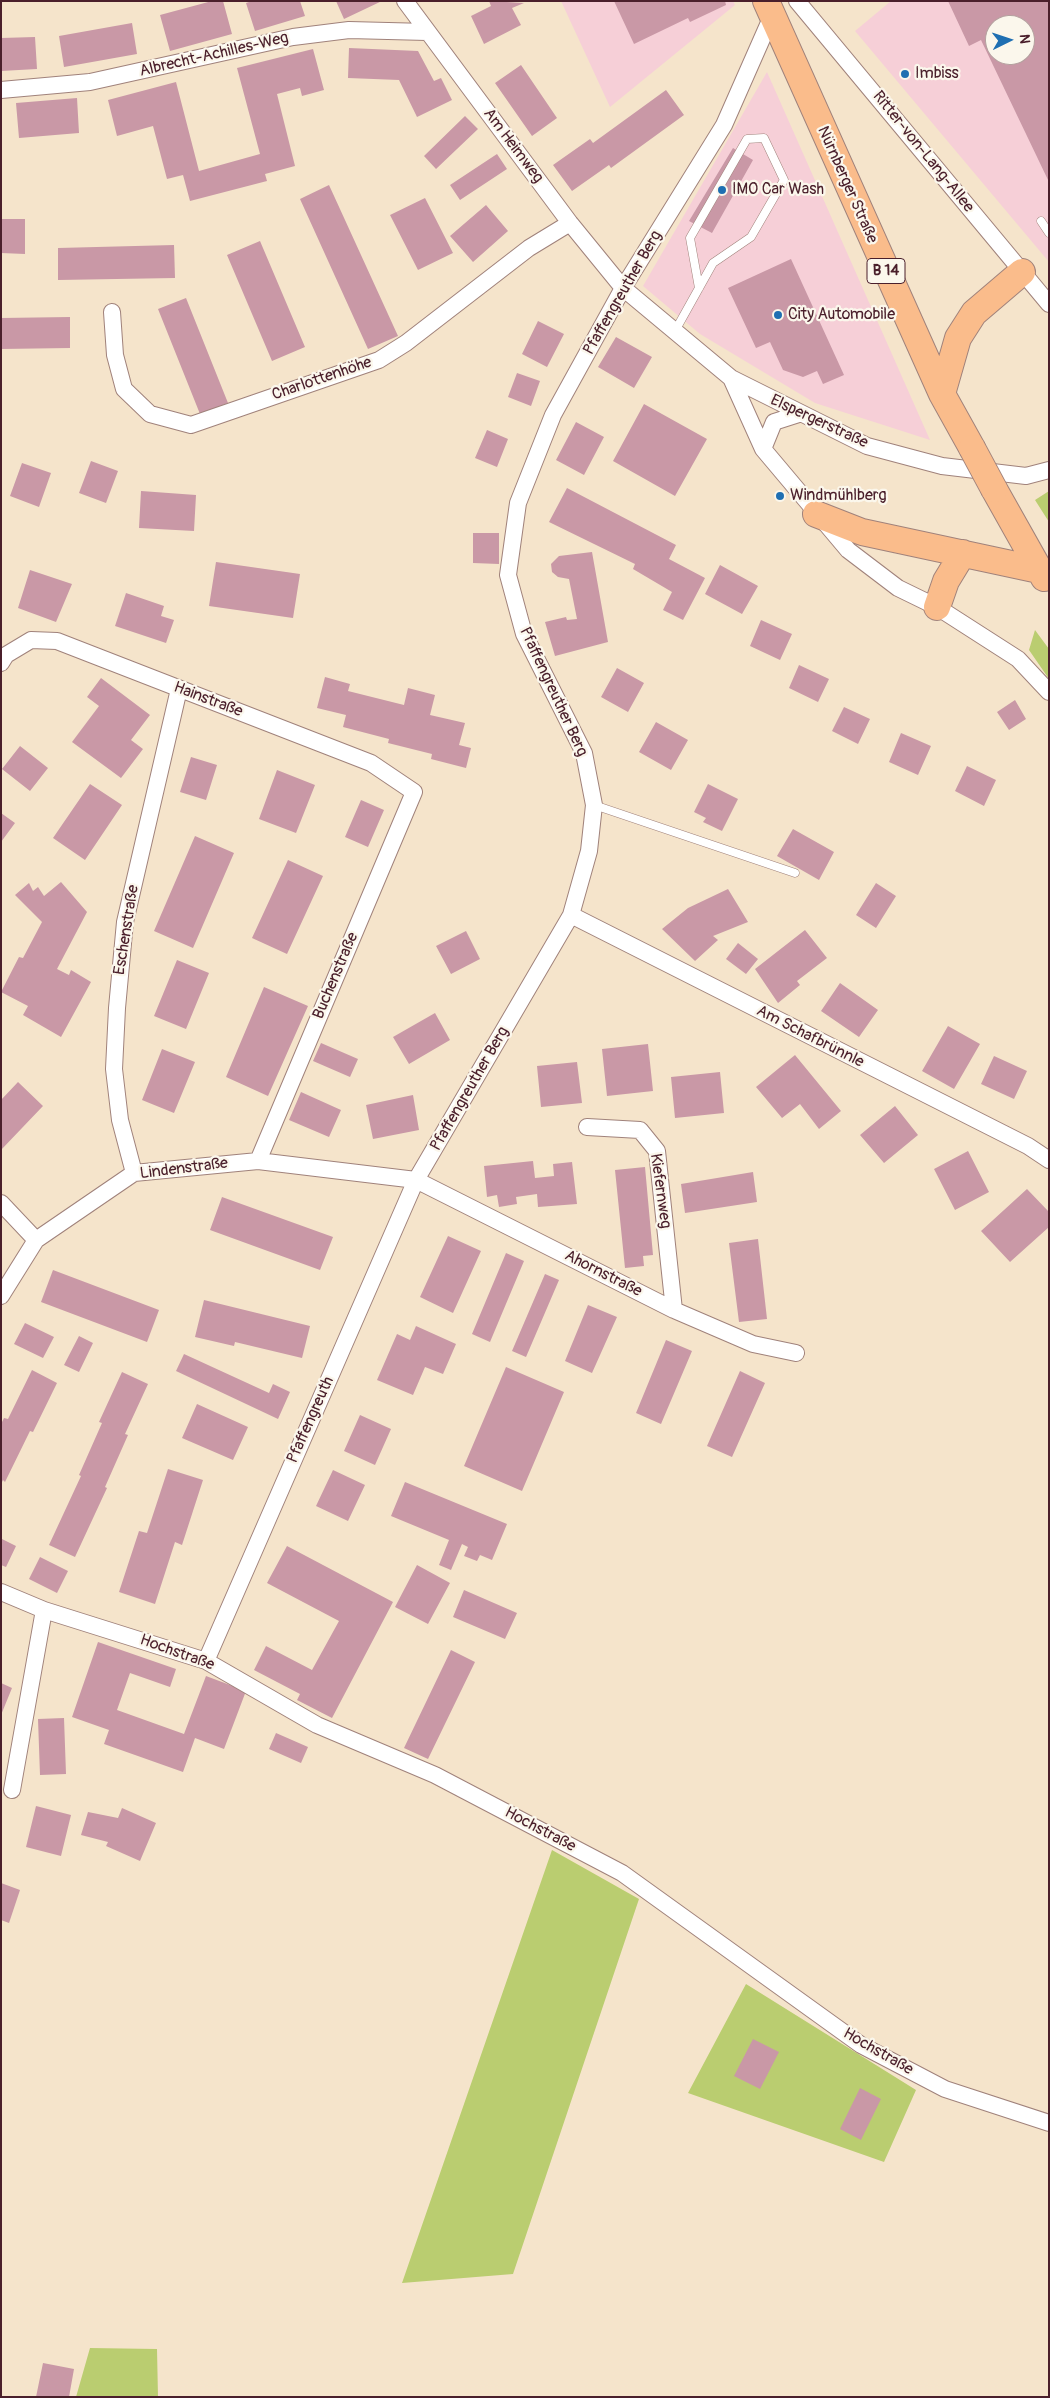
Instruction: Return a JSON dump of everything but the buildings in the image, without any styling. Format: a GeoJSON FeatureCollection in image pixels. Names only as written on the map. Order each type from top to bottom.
{"type":"FeatureCollection","features":[{"type":"Feature","properties":{"kind":"main road","name":"Nürnberger Straße"},"geometry":{"type":"LineString","coordinates":[[769,8],[942,394],[1044,577]]}},
{"type":"Feature","properties":{"kind":"main road"},"geometry":{"type":"LineString","coordinates":[[942,394],[958,338],[974,313],[1022,272]]}},
{"type":"Feature","properties":{"kind":"main road"},"geometry":{"type":"LineString","coordinates":[[816,514],[862,532],[963,553],[1044,577]]}},
{"type":"Feature","properties":{"kind":"main road"},"geometry":{"type":"LineString","coordinates":[[937,607],[946,581],[963,553]]}},
{"type":"Feature","properties":{"kind":"street","name":"Am Heimweg"},"geometry":{"type":"LineString","coordinates":[[405,1],[570,223],[623,288]]}},
{"type":"Feature","properties":{"kind":"street","name":"Ritter-von-Lang-Allee"},"geometry":{"type":"LineString","coordinates":[[797,1],[1049,304]]}},
{"type":"Feature","properties":{"kind":"street","name":"Pfaffengreuther Berg"},"geometry":{"type":"LineString","coordinates":[[416,1180],[571,915],[589,851],[594,805],[584,753],[524,634],[508,575],[518,503],[553,415],[623,288],[724,125],[769,8]]}},
{"type":"Feature","properties":{"kind":"street","name":"Albrecht-Achilles-Weg"},"geometry":{"type":"LineString","coordinates":[[1,90],[90,82],[293,37],[350,30],[428,32]]}},
{"type":"Feature","properties":{"kind":"street","name":"Charlottenhöhe"},"geometry":{"type":"LineString","coordinates":[[112,312],[115,356],[124,389],[150,414],[192,425],[379,360],[406,343],[528,248],[570,223]]}},
{"type":"Feature","properties":{"kind":"street","name":"Elspergerstraße"},"geometry":{"type":"LineString","coordinates":[[623,288],[674,333],[731,378],[799,414],[867,446],[942,466],[1026,476],[1049,470]]}},
{"type":"Feature","properties":{"kind":"street"},"geometry":{"type":"LineString","coordinates":[[731,378],[763,449],[848,550],[898,588],[937,607],[1018,659],[1049,692]]}},
{"type":"Feature","properties":{"kind":"street"},"geometry":{"type":"LineString","coordinates":[[763,449],[774,422],[799,414]]}},
{"type":"Feature","properties":{"kind":"street","name":"Hainstraße"},"geometry":{"type":"LineString","coordinates":[[1,663],[6,655],[31,640],[57,641],[371,763],[414,792]]}},
{"type":"Feature","properties":{"kind":"street","name":"Eschenstraße"},"geometry":{"type":"LineString","coordinates":[[134,1173],[120,1120],[114,1069],[125,922],[180,689]]}},
{"type":"Feature","properties":{"kind":"street","name":"Buchenstraße"},"geometry":{"type":"LineString","coordinates":[[258,1161],[414,792]]}},
{"type":"Feature","properties":{"kind":"street","name":"Am Schafbrünnle"},"geometry":{"type":"LineString","coordinates":[[571,915],[702,984],[1028,1146],[1049,1160]]}},
{"type":"Feature","properties":{"kind":"street","name":"Kiefernweg"},"geometry":{"type":"LineString","coordinates":[[587,1127],[640,1130],[657,1151],[674,1310]]}},
{"type":"Feature","properties":{"kind":"street","name":"Lindenstraße"},"geometry":{"type":"LineString","coordinates":[[1,1296],[36,1240],[134,1173],[258,1161],[416,1180]]}},
{"type":"Feature","properties":{"kind":"street","name":"Ahornstraße"},"geometry":{"type":"LineString","coordinates":[[416,1180],[674,1310],[753,1344],[796,1353]]}},
{"type":"Feature","properties":{"kind":"street","name":"Pfaffengreuth"},"geometry":{"type":"LineString","coordinates":[[206,1661],[416,1180]]}},
{"type":"Feature","properties":{"kind":"street"},"geometry":{"type":"LineString","coordinates":[[1,1203],[36,1240]]}},
{"type":"Feature","properties":{"kind":"street","name":"Hochstraße"},"geometry":{"type":"LineString","coordinates":[[1,1592],[44,1610],[206,1661],[318,1725],[435,1775],[622,1873],[860,2045],[946,2089],[1049,2123]]}},
{"type":"Feature","properties":{"kind":"street"},"geometry":{"type":"LineString","coordinates":[[12,1790],[44,1610]]}},
{"type":"Feature","properties":{"kind":"lane"},"geometry":{"type":"LineString","coordinates":[[674,333],[713,263],[751,237],[784,180],[764,138],[747,139],[690,238],[699,288]]}},
{"type":"Feature","properties":{"kind":"lane"},"geometry":{"type":"LineString","coordinates":[[1041,222],[1049,233]]}},
{"type":"Feature","properties":{"kind":"lane"},"geometry":{"type":"LineString","coordinates":[[594,805],[795,873]]}},
{"type":"Feature","properties":{"kind":"shaded area"},"geometry":{"type":"Polygon","coordinates":[[[561,1],[733,1],[735,5],[610,107],[561,1]]]}},
{"type":"Feature","properties":{"kind":"shaded area"},"geometry":{"type":"Polygon","coordinates":[[[891,1],[1049,1],[1049,262],[855,31],[891,1]]]}},
{"type":"Feature","properties":{"kind":"shaded area"},"geometry":{"type":"Polygon","coordinates":[[[767,72],[930,440],[815,403],[700,334],[643,286],[767,72]]]}},
{"type":"Feature","properties":{"kind":"green space"},"geometry":{"type":"Polygon","coordinates":[[[1049,491],[1049,522],[1035,500],[1049,491]]]}},
{"type":"Feature","properties":{"kind":"green space"},"geometry":{"type":"Polygon","coordinates":[[[1035,630],[1049,649],[1049,679],[1029,650],[1035,630]]]}},
{"type":"Feature","properties":{"kind":"green space"},"geometry":{"type":"Polygon","coordinates":[[[552,1850],[639,1899],[513,2274],[402,2283],[552,1850]]]}},
{"type":"Feature","properties":{"kind":"green space"},"geometry":{"type":"Polygon","coordinates":[[[746,1984],[916,2090],[884,2162],[688,2093],[746,1984]]]}},
{"type":"Feature","properties":{"kind":"green space"},"geometry":{"type":"Polygon","coordinates":[[[90,2348],[157,2349],[158,2397],[76,2397],[90,2348]]]}},
{"type":"Feature","properties":{"kind":"place","name":"Imbiss"},"geometry":{"type":"Point","coordinates":[905,74]}},
{"type":"Feature","properties":{"kind":"place","name":"IMO Car Wash"},"geometry":{"type":"Point","coordinates":[722,190]}},
{"type":"Feature","properties":{"kind":"place","name":"City Automobile"},"geometry":{"type":"Point","coordinates":[778,315]}},
{"type":"Feature","properties":{"kind":"place","name":"Windmühlberg"},"geometry":{"type":"Point","coordinates":[780,496]}}]}
